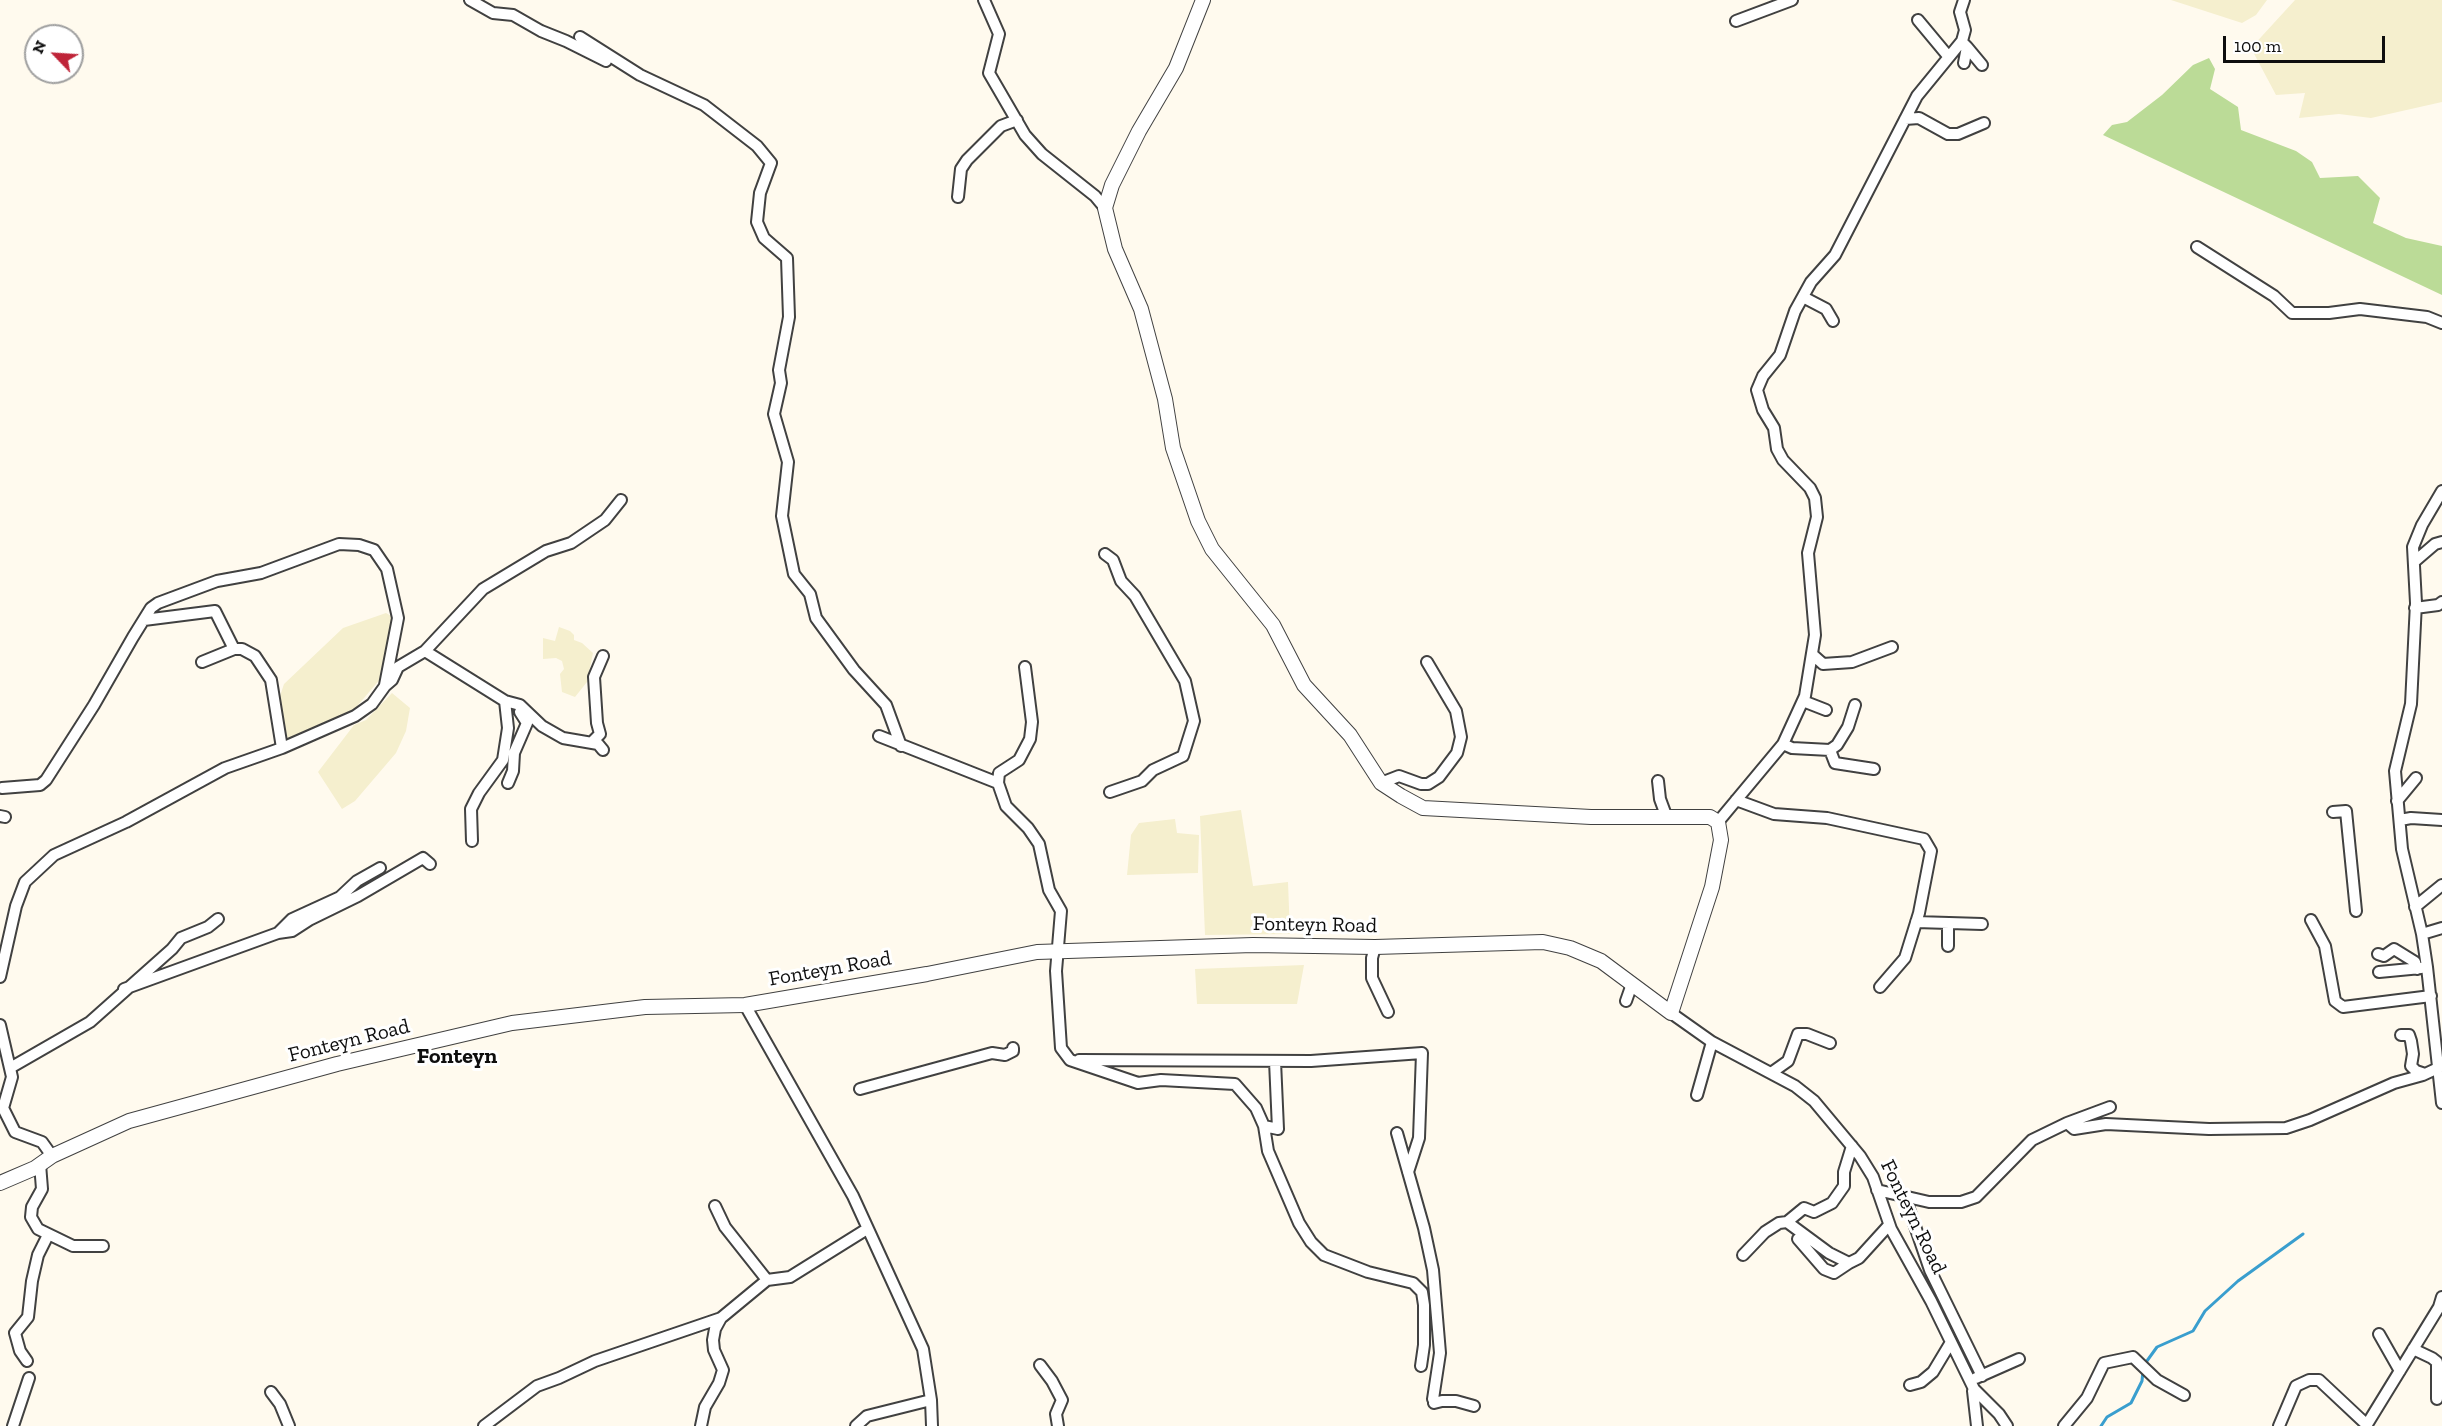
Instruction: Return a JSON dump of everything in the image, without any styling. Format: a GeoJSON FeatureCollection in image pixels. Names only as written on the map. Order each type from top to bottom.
{"type":"FeatureCollection","features":[{"type":"Feature","properties":{"kind":"street"},"geometry":{"type":"LineString","coordinates":[[470,0],[493,13],[513,15],[624,70],[640,75]]}},
{"type":"Feature","properties":{"kind":"street"},"geometry":{"type":"LineString","coordinates":[[984,0],[999,34],[989,73],[1025,135],[1042,154],[1076,180],[1105,208]]}},
{"type":"Feature","properties":{"kind":"street"},"geometry":{"type":"LineString","coordinates":[[1203,0],[1199,15],[1176,68],[1139,131],[1112,185],[1105,208],[1115,249],[1142,309],[1165,399],[1173,448],[1198,521],[1212,549],[1273,625],[1304,685],[1350,735],[1381,783],[1423,808],[1591,817],[1710,817],[1718,822]]}},
{"type":"Feature","properties":{"kind":"street"},"geometry":{"type":"LineString","coordinates":[[1736,21],[1792,0]]}},
{"type":"Feature","properties":{"kind":"street"},"geometry":{"type":"LineString","coordinates":[[1962,2],[1960,12],[1965,30],[1964,63]]}},
{"type":"Feature","properties":{"kind":"street"},"geometry":{"type":"LineString","coordinates":[[1918,20],[1948,56]]}},
{"type":"Feature","properties":{"kind":"street"},"geometry":{"type":"LineString","coordinates":[[580,38],[640,75],[704,105],[757,146],[771,163],[760,193],[757,222],[764,238],[788,258],[789,317],[779,369],[781,383],[774,414],[789,462],[782,516],[793,569],[810,594],[816,618],[854,670],[886,705],[901,746]]}},
{"type":"Feature","properties":{"kind":"street"},"geometry":{"type":"LineString","coordinates":[[1671,1013],[1712,887],[1720,840],[1718,822],[1783,744],[1803,702],[1815,635],[1808,554],[1817,517],[1815,498],[1810,488],[1780,455],[1774,428],[1763,410],[1757,390],[1763,376],[1780,355],[1795,311],[1811,282],[1835,255],[1917,96],[1948,56],[1964,44]]}},
{"type":"Feature","properties":{"kind":"street"},"geometry":{"type":"LineString","coordinates":[[1964,44],[1982,64]]}},
{"type":"Feature","properties":{"kind":"street"},"geometry":{"type":"LineString","coordinates":[[1905,119],[1919,118],[1948,134],[1958,134],[1984,123]]}},
{"type":"Feature","properties":{"kind":"street"},"geometry":{"type":"LineString","coordinates":[[958,197],[961,170],[967,160],[1001,126],[1017,120]]}},
{"type":"Feature","properties":{"kind":"street"},"geometry":{"type":"LineString","coordinates":[[2197,247],[2274,296],[2292,313],[2329,313],[2361,309],[2427,317],[2442,323]]}},
{"type":"Feature","properties":{"kind":"street"},"geometry":{"type":"LineString","coordinates":[[1803,297],[1826,309],[1833,321]]}},
{"type":"Feature","properties":{"kind":"street"},"geometry":{"type":"LineString","coordinates":[[2442,491],[2422,525],[2413,547],[2421,607],[2411,704],[2395,771],[2402,849],[2422,934],[2422,968],[2431,996],[2442,1103]]}},
{"type":"Feature","properties":{"kind":"street"},"geometry":{"type":"LineString","coordinates":[[0,977],[16,906],[25,882],[54,855],[126,822],[225,768],[282,748],[355,716],[372,704],[392,680],[398,668],[425,651],[483,590],[546,550],[571,543],[605,520],[621,500]]}},
{"type":"Feature","properties":{"kind":"street"},"geometry":{"type":"LineString","coordinates":[[2414,562],[2435,544],[2442,542]]}},
{"type":"Feature","properties":{"kind":"street"},"geometry":{"type":"LineString","coordinates":[[2,788],[40,785],[46,780],[144,620],[158,603],[217,581],[261,573],[339,544],[359,544],[374,550],[387,568],[398,618],[385,686]]}},
{"type":"Feature","properties":{"kind":"street"},"geometry":{"type":"LineString","coordinates":[[1105,554],[1113,560],[1121,581],[1135,596],[1185,681],[1194,721],[1183,756],[1153,771],[1142,781],[1110,792]]}},
{"type":"Feature","properties":{"kind":"street"},"geometry":{"type":"LineString","coordinates":[[2421,607],[2438,605],[2442,602]]}},
{"type":"Feature","properties":{"kind":"street"},"geometry":{"type":"LineString","coordinates":[[2421,607],[2442,609]]}},
{"type":"Feature","properties":{"kind":"street"},"geometry":{"type":"LineString","coordinates":[[144,620],[215,611],[234,649]]}},
{"type":"Feature","properties":{"kind":"street"},"geometry":{"type":"LineString","coordinates":[[1812,655],[1823,664],[1852,662],[1892,647]]}},
{"type":"Feature","properties":{"kind":"street"},"geometry":{"type":"LineString","coordinates":[[202,662],[234,649],[255,656],[271,680],[282,748]]}},
{"type":"Feature","properties":{"kind":"street"},"geometry":{"type":"LineString","coordinates":[[425,651],[520,711],[526,723],[520,733],[514,753],[513,771],[508,783]]}},
{"type":"Feature","properties":{"kind":"street"},"geometry":{"type":"LineString","coordinates":[[591,743],[600,734],[594,677],[603,656]]}},
{"type":"Feature","properties":{"kind":"street"},"geometry":{"type":"LineString","coordinates":[[1381,783],[1399,776],[1421,784],[1428,784],[1439,777],[1457,753],[1461,737],[1456,711],[1427,662]]}},
{"type":"Feature","properties":{"kind":"street"},"geometry":{"type":"LineString","coordinates":[[1025,667],[1032,722],[1030,739],[1019,760],[999,773],[998,783],[1006,806],[1028,828],[1039,844],[1049,890],[1062,911],[1060,950],[1056,972],[1060,1048],[1070,1060],[1138,1083],[1161,1080],[1235,1084],[1256,1108],[1264,1126],[1268,1151],[1299,1223],[1311,1242],[1324,1256],[1368,1272],[1413,1283],[1422,1293],[1424,1345],[1421,1366]]}},
{"type":"Feature","properties":{"kind":"street"},"geometry":{"type":"LineString","coordinates":[[505,701],[520,705],[542,726],[563,738],[598,744],[603,750]]}},
{"type":"Feature","properties":{"kind":"street"},"geometry":{"type":"LineString","coordinates":[[472,841],[471,809],[479,793],[503,760],[508,728],[505,701]]}},
{"type":"Feature","properties":{"kind":"street"},"geometry":{"type":"LineString","coordinates":[[1803,702],[1826,710]]}},
{"type":"Feature","properties":{"kind":"street"},"geometry":{"type":"LineString","coordinates":[[1783,744],[1792,748],[1830,750],[1837,745],[1848,727],[1855,705]]}},
{"type":"Feature","properties":{"kind":"street"},"geometry":{"type":"LineString","coordinates":[[879,736],[998,783]]}},
{"type":"Feature","properties":{"kind":"street"},"geometry":{"type":"LineString","coordinates":[[1830,750],[1834,763],[1874,769]]}},
{"type":"Feature","properties":{"kind":"street"},"geometry":{"type":"LineString","coordinates":[[2397,801],[2416,778]]}},
{"type":"Feature","properties":{"kind":"street"},"geometry":{"type":"LineString","coordinates":[[1658,781],[1660,799],[1667,818]]}},
{"type":"Feature","properties":{"kind":"street"},"geometry":{"type":"LineString","coordinates":[[1736,800],[1774,814],[1827,818],[1924,839],[1930,851],[1916,922],[1905,958],[1880,987]]}},
{"type":"Feature","properties":{"kind":"street"},"geometry":{"type":"LineString","coordinates":[[2333,812],[2346,811],[2356,911]]}},
{"type":"Feature","properties":{"kind":"street"},"geometry":{"type":"LineString","coordinates":[[2400,820],[2411,818],[2442,820]]}},
{"type":"Feature","properties":{"kind":"street"},"geometry":{"type":"LineString","coordinates":[[124,989],[278,933],[292,931],[309,920],[358,897],[423,858],[430,864]]}},
{"type":"Feature","properties":{"kind":"street"},"geometry":{"type":"LineString","coordinates":[[278,933],[292,919],[340,897],[357,881],[380,868]]}},
{"type":"Feature","properties":{"kind":"street"},"geometry":{"type":"LineString","coordinates":[[2415,907],[2442,885]]}},
{"type":"Feature","properties":{"kind":"street"},"geometry":{"type":"LineString","coordinates":[[10,1068],[90,1022],[124,989],[172,949],[181,938],[208,927],[218,920]]}},
{"type":"Feature","properties":{"kind":"street"},"geometry":{"type":"LineString","coordinates":[[2311,920],[2327,953],[2335,1001],[2343,1007],[2431,996]]}},
{"type":"Feature","properties":{"kind":"street"},"geometry":{"type":"LineString","coordinates":[[1916,922],[1948,925],[1982,924]]}},
{"type":"Feature","properties":{"kind":"street"},"geometry":{"type":"LineString","coordinates":[[1948,925],[1948,946]]}},
{"type":"Feature","properties":{"kind":"street"},"geometry":{"type":"LineString","coordinates":[[2422,934],[2442,928]]}},
{"type":"Feature","properties":{"kind":"street","name":"Fonteyn Road"},"geometry":{"type":"LineString","coordinates":[[0,1183],[52,1156],[129,1122],[337,1064],[512,1023],[645,1007],[745,1005],[927,974],[1037,952],[1060,950],[1253,945],[1375,947],[1544,942],[1570,948],[1601,961],[1712,1042],[1796,1086],[1814,1101],[1852,1146],[1872,1177],[1889,1225],[1974,1389],[1999,1414],[2007,1426]]}},
{"type":"Feature","properties":{"kind":"street"},"geometry":{"type":"LineString","coordinates":[[1375,947],[1372,958],[1372,978],[1388,1012]]}},
{"type":"Feature","properties":{"kind":"street"},"geometry":{"type":"LineString","coordinates":[[2378,954],[2384,956],[2394,949],[2422,968]]}},
{"type":"Feature","properties":{"kind":"street"},"geometry":{"type":"LineString","coordinates":[[2379,972],[2422,968]]}},
{"type":"Feature","properties":{"kind":"street"},"geometry":{"type":"LineString","coordinates":[[1626,1001],[1632,984]]}},
{"type":"Feature","properties":{"kind":"street"},"geometry":{"type":"LineString","coordinates":[[745,1005],[853,1196],[923,1349],[932,1400],[932,1426]]}},
{"type":"Feature","properties":{"kind":"street"},"geometry":{"type":"LineString","coordinates":[[0,1024],[12,1077],[3,1108],[15,1132],[42,1142],[52,1156]]}},
{"type":"Feature","properties":{"kind":"street"},"geometry":{"type":"LineString","coordinates":[[1771,1073],[1788,1061],[1798,1034],[1807,1034],[1830,1043]]}},
{"type":"Feature","properties":{"kind":"street"},"geometry":{"type":"LineString","coordinates":[[2401,1035],[2409,1035],[2411,1041],[2413,1054],[2410,1066],[2425,1074]]}},
{"type":"Feature","properties":{"kind":"street"},"geometry":{"type":"LineString","coordinates":[[1697,1095],[1712,1042]]}},
{"type":"Feature","properties":{"kind":"street"},"geometry":{"type":"LineString","coordinates":[[860,1089],[992,1053],[1005,1055],[1014,1051],[1013,1048]]}},
{"type":"Feature","properties":{"kind":"street"},"geometry":{"type":"LineString","coordinates":[[1070,1060],[1275,1061],[1422,1053],[1419,1138],[1408,1172]]}},
{"type":"Feature","properties":{"kind":"street"},"geometry":{"type":"LineString","coordinates":[[1264,1126],[1278,1129],[1275,1061]]}},
{"type":"Feature","properties":{"kind":"street"},"geometry":{"type":"LineString","coordinates":[[2067,1123],[2074,1129],[2106,1124],[2209,1129],[2286,1128],[2310,1120],[2394,1083],[2438,1068]]}},
{"type":"Feature","properties":{"kind":"street"},"geometry":{"type":"LineString","coordinates":[[1877,1190],[1929,1202],[1961,1202],[1976,1197],[2032,1140],[2067,1123],[2110,1107]]}},
{"type":"Feature","properties":{"kind":"street"},"geometry":{"type":"LineString","coordinates":[[1397,1133],[1424,1228],[1437,1301],[1440,1353],[1433,1401],[1456,1401],[1474,1406]]}},
{"type":"Feature","properties":{"kind":"street"},"geometry":{"type":"LineString","coordinates":[[1787,1222],[1804,1208],[1814,1212],[1832,1203],[1844,1186],[1844,1172],[1852,1146]]}},
{"type":"Feature","properties":{"kind":"street"},"geometry":{"type":"LineString","coordinates":[[40,1164],[42,1188],[32,1207],[31,1217],[38,1229],[73,1246],[103,1246]]}},
{"type":"Feature","properties":{"kind":"street"},"geometry":{"type":"LineString","coordinates":[[1905,1197],[1930,1270],[1982,1376]]}},
{"type":"Feature","properties":{"kind":"street"},"geometry":{"type":"LineString","coordinates":[[715,1206],[725,1227],[767,1280]]}},
{"type":"Feature","properties":{"kind":"street"},"geometry":{"type":"LineString","coordinates":[[1743,1255],[1765,1232],[1779,1222],[1787,1222],[1829,1252],[1849,1263]]}},
{"type":"Feature","properties":{"kind":"street"},"geometry":{"type":"LineString","coordinates":[[1798,1239],[1824,1269],[1834,1273],[1859,1258],[1889,1225]]}},
{"type":"Feature","properties":{"kind":"street"},"geometry":{"type":"LineString","coordinates":[[484,1426],[537,1386],[595,1361],[721,1318],[767,1280],[790,1277],[867,1229]]}},
{"type":"Feature","properties":{"kind":"street"},"geometry":{"type":"LineString","coordinates":[[27,1361],[20,1351],[15,1333],[28,1317],[38,1255],[48,1235]]}},
{"type":"Feature","properties":{"kind":"street"},"geometry":{"type":"LineString","coordinates":[[2279,1426],[2296,1386],[2309,1380],[2319,1380],[2366,1426],[2439,1307],[2442,1297]]}},
{"type":"Feature","properties":{"kind":"street"},"geometry":{"type":"LineString","coordinates":[[701,1426],[705,1407],[719,1383],[723,1370],[714,1350],[713,1340],[721,1318]]}},
{"type":"Feature","properties":{"kind":"street"},"geometry":{"type":"LineString","coordinates":[[2379,1334],[2400,1371]]}},
{"type":"Feature","properties":{"kind":"street"},"geometry":{"type":"LineString","coordinates":[[1910,1385],[1921,1382],[1933,1372],[1951,1342]]}},
{"type":"Feature","properties":{"kind":"street"},"geometry":{"type":"LineString","coordinates":[[2413,1349],[2437,1362],[2438,1400]]}},
{"type":"Feature","properties":{"kind":"street"},"geometry":{"type":"LineString","coordinates":[[2064,1426],[2087,1398],[2104,1363],[2133,1357],[2157,1380],[2184,1395]]}},
{"type":"Feature","properties":{"kind":"street"},"geometry":{"type":"LineString","coordinates":[[1970,1380],[2019,1359]]}},
{"type":"Feature","properties":{"kind":"street"},"geometry":{"type":"LineString","coordinates":[[1040,1365],[1062,1400],[1056,1414],[1058,1426]]}},
{"type":"Feature","properties":{"kind":"street"},"geometry":{"type":"LineString","coordinates":[[13,1426],[29,1378]]}},
{"type":"Feature","properties":{"kind":"street"},"geometry":{"type":"LineString","coordinates":[[1973,1391],[1977,1426]]}},
{"type":"Feature","properties":{"kind":"street"},"geometry":{"type":"LineString","coordinates":[[271,1392],[280,1404],[289,1426]]}},
{"type":"Feature","properties":{"kind":"street"},"geometry":{"type":"LineString","coordinates":[[856,1426],[867,1416],[932,1400]]}},
{"type":"Feature","properties":{"kind":"shaded area"},"geometry":{"type":"Polygon","coordinates":[[[2171,0],[2267,0],[2256,15],[2242,23],[2171,0]]]}},
{"type":"Feature","properties":{"kind":"shaded area"},"geometry":{"type":"Polygon","coordinates":[[[2295,0],[2442,0],[2442,102],[2371,118],[2339,114],[2299,118],[2305,93],[2276,95],[2251,48],[2295,0]]]}},
{"type":"Feature","properties":{"kind":"shaded area"},"geometry":{"type":"Polygon","coordinates":[[[386,613],[395,618],[381,678],[353,711],[288,740],[279,699],[284,684],[343,628],[386,613]]]}},
{"type":"Feature","properties":{"kind":"shaded area"},"geometry":{"type":"Polygon","coordinates":[[[559,627],[570,631],[574,635],[574,640],[582,643],[593,653],[587,682],[575,697],[562,692],[560,674],[564,669],[562,661],[556,658],[543,659],[543,638],[555,641],[559,627]]]}},
{"type":"Feature","properties":{"kind":"shaded area"},"geometry":{"type":"Polygon","coordinates":[[[392,693],[410,708],[406,731],[396,753],[355,801],[342,809],[318,772],[354,725],[366,720],[392,693]]]}},
{"type":"Feature","properties":{"kind":"shaded area"},"geometry":{"type":"Polygon","coordinates":[[[1241,810],[1253,886],[1288,882],[1290,934],[1205,935],[1200,816],[1241,810]]]}},
{"type":"Feature","properties":{"kind":"shaded area"},"geometry":{"type":"Polygon","coordinates":[[[1175,819],[1177,833],[1199,835],[1198,873],[1127,875],[1131,835],[1139,823],[1175,819]]]}},
{"type":"Feature","properties":{"kind":"shaded area"},"geometry":{"type":"Polygon","coordinates":[[[1304,965],[1297,1004],[1197,1004],[1195,969],[1304,965]]]}},
{"type":"Feature","properties":{"kind":"green space"},"geometry":{"type":"Polygon","coordinates":[[[2209,58],[2215,69],[2210,89],[2238,107],[2241,130],[2296,151],[2312,162],[2320,178],[2358,176],[2380,198],[2373,223],[2406,238],[2442,246],[2442,295],[2103,135],[2112,125],[2127,122],[2162,95],[2193,65],[2209,58]]]}},
{"type":"Feature","properties":{"kind":"waterway"},"geometry":{"type":"LineString","coordinates":[[2144,1365],[2157,1347],[2193,1331],[2205,1311],[2238,1281],[2303,1234]]}},
{"type":"Feature","properties":{"kind":"waterway"},"geometry":{"type":"LineString","coordinates":[[2101,1426],[2107,1417],[2131,1403],[2142,1381],[2143,1371]]}},
{"type":"Feature","properties":{"kind":"district","name":"Fonteyn"},"geometry":{"type":"Point","coordinates":[457,1057]}}]}
